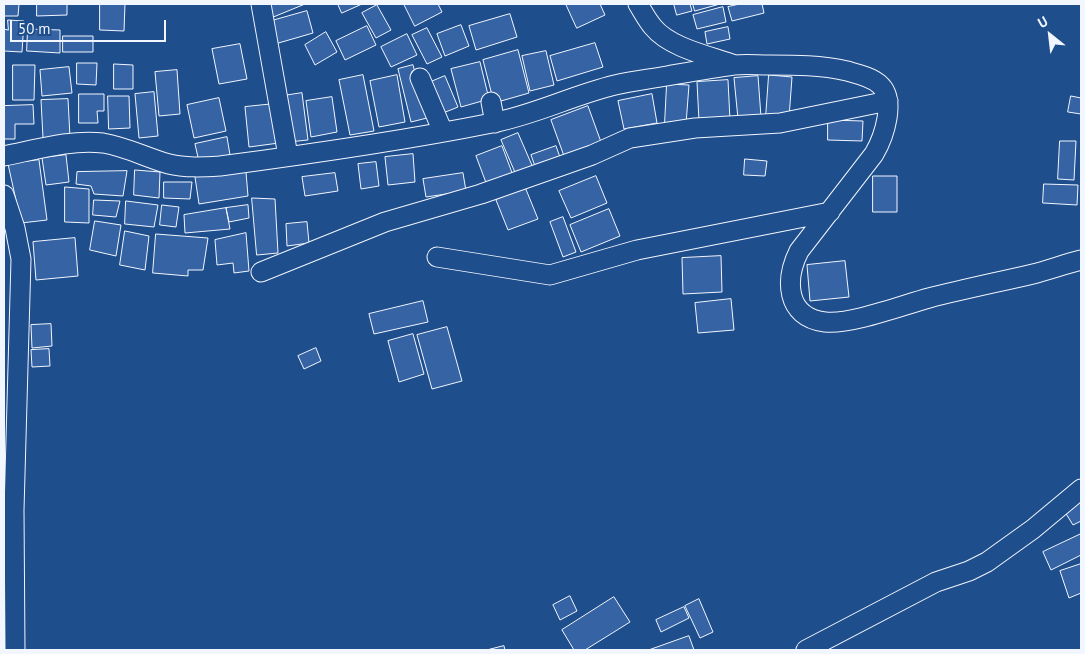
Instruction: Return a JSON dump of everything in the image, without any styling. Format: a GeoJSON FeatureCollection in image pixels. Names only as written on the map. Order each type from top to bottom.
{"type":"FeatureCollection","features":[{"type":"Feature","properties":{"kind":"street"},"geometry":{"type":"LineString","coordinates":[[261,4],[288,156]]}},
{"type":"Feature","properties":{"kind":"street"},"geometry":{"type":"LineString","coordinates":[[638,4],[654,28],[674,43],[736,65]]}},
{"type":"Feature","properties":{"kind":"street"},"geometry":{"type":"LineString","coordinates":[[4,156],[64,145],[101,143],[120,147],[170,164],[220,166],[364,147],[495,123],[615,85],[736,65],[827,67],[871,79],[878,83],[886,93],[888,101],[884,132],[880,144],[799,251],[794,262],[790,293],[799,310],[814,320],[847,321],[1081,260]]}},
{"type":"Feature","properties":{"kind":"street"},"geometry":{"type":"LineString","coordinates":[[420,78],[443,132]]}},
{"type":"Feature","properties":{"kind":"street"},"geometry":{"type":"LineString","coordinates":[[261,272],[385,222],[481,194],[592,155],[630,138],[695,128],[780,123],[888,101]]}},
{"type":"Feature","properties":{"kind":"street"},"geometry":{"type":"LineString","coordinates":[[491,102],[495,123]]}},
{"type":"Feature","properties":{"kind":"street"},"geometry":{"type":"LineString","coordinates":[[4,195],[15,228],[21,260],[14,510],[15,650]]}},
{"type":"Feature","properties":{"kind":"street"},"geometry":{"type":"LineString","coordinates":[[437,257],[550,275],[637,250],[830,212]]}},
{"type":"Feature","properties":{"kind":"street"},"geometry":{"type":"LineString","coordinates":[[806,650],[936,582],[969,571],[987,562],[1033,528],[1081,488]]}},
{"type":"Feature","properties":{"kind":"building"},"geometry":{"type":"Polygon","coordinates":[[[4,4],[19,4],[18,16],[4,16],[4,4]]]}},
{"type":"Feature","properties":{"kind":"building"},"geometry":{"type":"Polygon","coordinates":[[[37,4],[67,4],[67,15],[37,16],[37,4]]]}},
{"type":"Feature","properties":{"kind":"building"},"geometry":{"type":"Polygon","coordinates":[[[100,4],[125,4],[124,31],[100,30],[100,4]]]}},
{"type":"Feature","properties":{"kind":"building"},"geometry":{"type":"Polygon","coordinates":[[[265,4],[305,4],[271,18],[265,4]]]}},
{"type":"Feature","properties":{"kind":"building"},"geometry":{"type":"Polygon","coordinates":[[[338,4],[362,4],[342,13],[338,4]]]}},
{"type":"Feature","properties":{"kind":"building"},"geometry":{"type":"Polygon","coordinates":[[[404,4],[438,4],[442,12],[415,26],[404,4]]]}},
{"type":"Feature","properties":{"kind":"building"},"geometry":{"type":"Polygon","coordinates":[[[566,4],[600,4],[605,15],[577,28],[566,4]]]}},
{"type":"Feature","properties":{"kind":"building"},"geometry":{"type":"Polygon","coordinates":[[[674,4],[690,4],[692,11],[677,15],[674,4]]]}},
{"type":"Feature","properties":{"kind":"building"},"geometry":{"type":"Polygon","coordinates":[[[693,4],[720,4],[695,11],[693,4]]]}},
{"type":"Feature","properties":{"kind":"building"},"geometry":{"type":"Polygon","coordinates":[[[740,4],[762,4],[764,13],[732,21],[728,7],[740,4]]]}},
{"type":"Feature","properties":{"kind":"building"},"geometry":{"type":"Polygon","coordinates":[[[377,5],[391,30],[376,38],[362,13],[377,5]]]}},
{"type":"Feature","properties":{"kind":"building"},"geometry":{"type":"Polygon","coordinates":[[[723,7],[726,22],[697,29],[693,15],[723,7]]]}},
{"type":"Feature","properties":{"kind":"building"},"geometry":{"type":"Polygon","coordinates":[[[307,11],[313,33],[275,44],[268,22],[307,11]]]}},
{"type":"Feature","properties":{"kind":"building"},"geometry":{"type":"Polygon","coordinates":[[[510,14],[517,37],[476,50],[469,26],[510,14]]]}},
{"type":"Feature","properties":{"kind":"building"},"geometry":{"type":"Polygon","coordinates":[[[8,20],[24,21],[22,52],[4,51],[4,29],[8,30],[8,20]]]}},
{"type":"Feature","properties":{"kind":"building"},"geometry":{"type":"Polygon","coordinates":[[[461,25],[469,46],[445,56],[437,34],[461,25]]]}},
{"type":"Feature","properties":{"kind":"building"},"geometry":{"type":"Polygon","coordinates":[[[367,26],[376,45],[345,60],[336,41],[367,26]]]}},
{"type":"Feature","properties":{"kind":"building"},"geometry":{"type":"Polygon","coordinates":[[[728,27],[730,39],[707,44],[705,32],[728,27]]]}},
{"type":"Feature","properties":{"kind":"building"},"geometry":{"type":"Polygon","coordinates":[[[427,28],[442,57],[427,64],[412,35],[427,28]]]}},
{"type":"Feature","properties":{"kind":"building"},"geometry":{"type":"Polygon","coordinates":[[[28,29],[60,30],[60,53],[27,51],[28,29]]]}},
{"type":"Feature","properties":{"kind":"building"},"geometry":{"type":"Polygon","coordinates":[[[326,32],[337,52],[315,65],[305,45],[326,32]]]}},
{"type":"Feature","properties":{"kind":"building"},"geometry":{"type":"Polygon","coordinates":[[[407,34],[417,55],[391,67],[381,47],[407,34]]]}},
{"type":"Feature","properties":{"kind":"building"},"geometry":{"type":"Polygon","coordinates":[[[63,36],[93,36],[93,52],[63,52],[63,36]]]}},
{"type":"Feature","properties":{"kind":"building"},"geometry":{"type":"Polygon","coordinates":[[[595,43],[603,67],[557,81],[550,56],[595,43]]]}},
{"type":"Feature","properties":{"kind":"building"},"geometry":{"type":"Polygon","coordinates":[[[240,44],[247,79],[219,84],[212,49],[240,44]]]}},
{"type":"Feature","properties":{"kind":"building"},"geometry":{"type":"Polygon","coordinates":[[[518,50],[529,93],[494,103],[483,60],[518,50]]]}},
{"type":"Feature","properties":{"kind":"building"},"geometry":{"type":"Polygon","coordinates":[[[546,51],[554,85],[530,91],[522,56],[546,51]]]}},
{"type":"Feature","properties":{"kind":"building"},"geometry":{"type":"Polygon","coordinates":[[[480,62],[489,99],[461,107],[451,69],[480,62]]]}},
{"type":"Feature","properties":{"kind":"building"},"geometry":{"type":"Polygon","coordinates":[[[77,63],[97,63],[96,85],[77,84],[77,63]]]}},
{"type":"Feature","properties":{"kind":"building"},"geometry":{"type":"Polygon","coordinates":[[[114,64],[133,65],[133,89],[114,89],[114,64]]]}},
{"type":"Feature","properties":{"kind":"building"},"geometry":{"type":"Polygon","coordinates":[[[13,65],[35,65],[34,100],[13,100],[13,65]]]}},
{"type":"Feature","properties":{"kind":"building"},"geometry":{"type":"Polygon","coordinates":[[[413,65],[427,118],[411,122],[398,69],[413,65]]]}},
{"type":"Feature","properties":{"kind":"building"},"geometry":{"type":"Polygon","coordinates":[[[69,67],[72,93],[42,96],[40,70],[69,67]]]}},
{"type":"Feature","properties":{"kind":"building"},"geometry":{"type":"Polygon","coordinates":[[[177,70],[180,114],[159,116],[155,72],[177,70]]]}},
{"type":"Feature","properties":{"kind":"building"},"geometry":{"type":"Polygon","coordinates":[[[363,75],[374,131],[350,135],[339,80],[363,75]]]}},
{"type":"Feature","properties":{"kind":"building"},"geometry":{"type":"Polygon","coordinates":[[[397,75],[405,122],[379,127],[370,81],[397,75]]]}},
{"type":"Feature","properties":{"kind":"building"},"geometry":{"type":"Polygon","coordinates":[[[769,75],[792,77],[789,118],[766,117],[769,75]]]}},
{"type":"Feature","properties":{"kind":"building"},"geometry":{"type":"Polygon","coordinates":[[[445,76],[458,107],[438,115],[426,84],[445,76]]]}},
{"type":"Feature","properties":{"kind":"building"},"geometry":{"type":"Polygon","coordinates":[[[758,76],[761,117],[738,119],[734,78],[758,76]]]}},
{"type":"Feature","properties":{"kind":"building"},"geometry":{"type":"Polygon","coordinates":[[[728,80],[730,120],[699,121],[697,82],[728,80]]]}},
{"type":"Feature","properties":{"kind":"building"},"geometry":{"type":"Polygon","coordinates":[[[667,84],[689,85],[686,124],[665,123],[667,84]]]}},
{"type":"Feature","properties":{"kind":"building"},"geometry":{"type":"Polygon","coordinates":[[[154,92],[158,136],[139,138],[135,94],[154,92]]]}},
{"type":"Feature","properties":{"kind":"building"},"geometry":{"type":"Polygon","coordinates":[[[302,93],[308,140],[288,142],[283,96],[302,93]]]}},
{"type":"Feature","properties":{"kind":"building"},"geometry":{"type":"Polygon","coordinates":[[[79,94],[104,94],[104,111],[97,111],[98,123],[79,123],[79,94]]]}},
{"type":"Feature","properties":{"kind":"building"},"geometry":{"type":"Polygon","coordinates":[[[652,94],[657,123],[624,129],[618,101],[652,94]]]}},
{"type":"Feature","properties":{"kind":"building"},"geometry":{"type":"Polygon","coordinates":[[[108,96],[129,96],[130,128],[109,129],[108,96]]]}},
{"type":"Feature","properties":{"kind":"building"},"geometry":{"type":"Polygon","coordinates":[[[1071,96],[1081,98],[1081,114],[1068,112],[1071,96]]]}},
{"type":"Feature","properties":{"kind":"building"},"geometry":{"type":"Polygon","coordinates":[[[332,97],[337,132],[311,137],[306,101],[332,97]]]}},
{"type":"Feature","properties":{"kind":"building"},"geometry":{"type":"Polygon","coordinates":[[[219,98],[226,131],[194,138],[187,105],[219,98]]]}},
{"type":"Feature","properties":{"kind":"building"},"geometry":{"type":"Polygon","coordinates":[[[68,99],[70,137],[43,138],[41,100],[68,99]]]}},
{"type":"Feature","properties":{"kind":"building"},"geometry":{"type":"Polygon","coordinates":[[[274,104],[279,143],[249,147],[245,107],[274,104]]]}},
{"type":"Feature","properties":{"kind":"building"},"geometry":{"type":"Polygon","coordinates":[[[33,105],[34,124],[15,124],[15,139],[4,139],[4,106],[33,105]]]}},
{"type":"Feature","properties":{"kind":"building"},"geometry":{"type":"Polygon","coordinates":[[[588,106],[601,142],[564,156],[551,120],[588,106]]]}},
{"type":"Feature","properties":{"kind":"building"},"geometry":{"type":"Polygon","coordinates":[[[828,120],[863,121],[862,141],[828,140],[828,120]]]}},
{"type":"Feature","properties":{"kind":"building"},"geometry":{"type":"Polygon","coordinates":[[[518,133],[534,170],[517,177],[501,140],[518,133]]]}},
{"type":"Feature","properties":{"kind":"building"},"geometry":{"type":"Polygon","coordinates":[[[227,137],[230,155],[199,162],[195,144],[227,137]]]}},
{"type":"Feature","properties":{"kind":"building"},"geometry":{"type":"Polygon","coordinates":[[[1060,141],[1076,141],[1074,180],[1058,179],[1060,141]]]}},
{"type":"Feature","properties":{"kind":"building"},"geometry":{"type":"Polygon","coordinates":[[[502,146],[514,178],[488,188],[476,156],[502,146]]]}},
{"type":"Feature","properties":{"kind":"building"},"geometry":{"type":"Polygon","coordinates":[[[556,146],[561,160],[536,169],[531,155],[556,146]]]}},
{"type":"Feature","properties":{"kind":"building"},"geometry":{"type":"Polygon","coordinates":[[[413,154],[415,182],[388,185],[385,157],[413,154]]]}},
{"type":"Feature","properties":{"kind":"building"},"geometry":{"type":"Polygon","coordinates":[[[66,155],[69,182],[46,185],[42,158],[66,155]]]}},
{"type":"Feature","properties":{"kind":"building"},"geometry":{"type":"Polygon","coordinates":[[[745,159],[767,161],[765,176],[744,175],[745,159]]]}},
{"type":"Feature","properties":{"kind":"building"},"geometry":{"type":"Polygon","coordinates":[[[39,160],[47,220],[21,223],[8,164],[39,160]]]}},
{"type":"Feature","properties":{"kind":"building"},"geometry":{"type":"Polygon","coordinates":[[[376,162],[379,186],[361,189],[358,164],[376,162]]]}},
{"type":"Feature","properties":{"kind":"building"},"geometry":{"type":"Polygon","coordinates":[[[135,170],[160,172],[159,198],[134,195],[135,170]]]}},
{"type":"Feature","properties":{"kind":"building"},"geometry":{"type":"Polygon","coordinates":[[[127,171],[123,196],[94,194],[91,186],[76,184],[77,172],[127,171]]]}},
{"type":"Feature","properties":{"kind":"building"},"geometry":{"type":"Polygon","coordinates":[[[246,172],[248,196],[199,204],[195,177],[246,172]]]}},
{"type":"Feature","properties":{"kind":"building"},"geometry":{"type":"Polygon","coordinates":[[[335,173],[338,191],[305,196],[302,177],[335,173]]]}},
{"type":"Feature","properties":{"kind":"building"},"geometry":{"type":"Polygon","coordinates":[[[463,173],[466,191],[426,197],[423,179],[463,173]]]}},
{"type":"Feature","properties":{"kind":"building"},"geometry":{"type":"Polygon","coordinates":[[[596,176],[607,203],[571,218],[559,191],[596,176]]]}},
{"type":"Feature","properties":{"kind":"building"},"geometry":{"type":"Polygon","coordinates":[[[873,176],[897,176],[897,212],[873,212],[873,176]]]}},
{"type":"Feature","properties":{"kind":"building"},"geometry":{"type":"Polygon","coordinates":[[[164,182],[192,182],[190,199],[164,198],[164,182]]]}},
{"type":"Feature","properties":{"kind":"building"},"geometry":{"type":"Polygon","coordinates":[[[1044,184],[1078,185],[1077,205],[1043,203],[1044,184]]]}},
{"type":"Feature","properties":{"kind":"building"},"geometry":{"type":"Polygon","coordinates":[[[65,187],[89,189],[89,223],[65,222],[65,187]]]}},
{"type":"Feature","properties":{"kind":"building"},"geometry":{"type":"Polygon","coordinates":[[[525,187],[538,219],[508,230],[496,200],[525,187]]]}},
{"type":"Feature","properties":{"kind":"building"},"geometry":{"type":"Polygon","coordinates":[[[252,198],[275,199],[278,253],[257,255],[252,198]]]}},
{"type":"Feature","properties":{"kind":"building"},"geometry":{"type":"Polygon","coordinates":[[[94,200],[120,201],[116,217],[93,215],[94,200]]]}},
{"type":"Feature","properties":{"kind":"building"},"geometry":{"type":"Polygon","coordinates":[[[126,201],[158,205],[154,227],[125,224],[126,201]]]}},
{"type":"Feature","properties":{"kind":"building"},"geometry":{"type":"Polygon","coordinates":[[[162,205],[179,207],[176,227],[160,225],[162,205]]]}},
{"type":"Feature","properties":{"kind":"building"},"geometry":{"type":"Polygon","coordinates":[[[248,205],[249,218],[229,222],[226,208],[248,205]]]}},
{"type":"Feature","properties":{"kind":"building"},"geometry":{"type":"Polygon","coordinates":[[[226,208],[230,229],[185,233],[184,215],[226,208]]]}},
{"type":"Feature","properties":{"kind":"building"},"geometry":{"type":"Polygon","coordinates":[[[609,209],[620,236],[581,252],[570,225],[609,209]]]}},
{"type":"Feature","properties":{"kind":"building"},"geometry":{"type":"Polygon","coordinates":[[[563,217],[576,252],[563,257],[550,222],[563,217]]]}},
{"type":"Feature","properties":{"kind":"building"},"geometry":{"type":"Polygon","coordinates":[[[95,221],[121,225],[116,256],[90,250],[95,221]]]}},
{"type":"Feature","properties":{"kind":"building"},"geometry":{"type":"Polygon","coordinates":[[[307,222],[309,243],[287,246],[286,224],[307,222]]]}},
{"type":"Feature","properties":{"kind":"building"},"geometry":{"type":"Polygon","coordinates":[[[125,231],[149,236],[145,270],[120,265],[125,231]]]}},
{"type":"Feature","properties":{"kind":"building"},"geometry":{"type":"Polygon","coordinates":[[[246,233],[249,271],[234,273],[233,263],[217,265],[215,240],[246,233]]]}},
{"type":"Feature","properties":{"kind":"building"},"geometry":{"type":"Polygon","coordinates":[[[156,234],[208,238],[203,270],[188,270],[188,276],[153,273],[156,234]]]}},
{"type":"Feature","properties":{"kind":"building"},"geometry":{"type":"Polygon","coordinates":[[[75,238],[78,276],[36,280],[33,242],[75,238]]]}},
{"type":"Feature","properties":{"kind":"building"},"geometry":{"type":"Polygon","coordinates":[[[721,256],[722,292],[683,294],[682,258],[721,256]]]}},
{"type":"Feature","properties":{"kind":"building"},"geometry":{"type":"Polygon","coordinates":[[[845,261],[849,297],[810,301],[807,265],[845,261]]]}},
{"type":"Feature","properties":{"kind":"building"},"geometry":{"type":"Polygon","coordinates":[[[731,299],[734,330],[698,333],[695,303],[731,299]]]}},
{"type":"Feature","properties":{"kind":"building"},"geometry":{"type":"Polygon","coordinates":[[[423,301],[428,322],[374,334],[369,314],[423,301]]]}},
{"type":"Feature","properties":{"kind":"building"},"geometry":{"type":"Polygon","coordinates":[[[51,324],[52,346],[32,348],[31,325],[51,324]]]}},
{"type":"Feature","properties":{"kind":"building"},"geometry":{"type":"Polygon","coordinates":[[[447,327],[462,381],[432,389],[417,335],[447,327]]]}},
{"type":"Feature","properties":{"kind":"building"},"geometry":{"type":"Polygon","coordinates":[[[413,334],[424,374],[399,382],[388,341],[413,334]]]}},
{"type":"Feature","properties":{"kind":"building"},"geometry":{"type":"Polygon","coordinates":[[[316,348],[321,361],[304,369],[298,356],[316,348]]]}},
{"type":"Feature","properties":{"kind":"building"},"geometry":{"type":"Polygon","coordinates":[[[49,349],[50,366],[32,367],[31,350],[49,349]]]}},
{"type":"Feature","properties":{"kind":"building"},"geometry":{"type":"Polygon","coordinates":[[[1081,502],[1081,521],[1073,525],[1065,512],[1081,502]]]}},
{"type":"Feature","properties":{"kind":"building"},"geometry":{"type":"Polygon","coordinates":[[[1081,534],[1081,555],[1051,570],[1043,552],[1081,534]]]}},
{"type":"Feature","properties":{"kind":"building"},"geometry":{"type":"Polygon","coordinates":[[[1081,564],[1081,593],[1069,598],[1060,571],[1081,564]]]}},
{"type":"Feature","properties":{"kind":"building"},"geometry":{"type":"Polygon","coordinates":[[[570,596],[577,611],[560,620],[553,605],[570,596]]]}},
{"type":"Feature","properties":{"kind":"building"},"geometry":{"type":"Polygon","coordinates":[[[614,597],[630,622],[585,650],[574,650],[562,630],[614,597]]]}},
{"type":"Feature","properties":{"kind":"building"},"geometry":{"type":"Polygon","coordinates":[[[699,599],[713,632],[700,638],[685,606],[699,599]]]}},
{"type":"Feature","properties":{"kind":"building"},"geometry":{"type":"Polygon","coordinates":[[[684,607],[689,618],[661,632],[656,620],[684,607]]]}},
{"type":"Feature","properties":{"kind":"building"},"geometry":{"type":"Polygon","coordinates":[[[689,636],[694,650],[649,650],[689,636]]]}},
{"type":"Feature","properties":{"kind":"building"},"geometry":{"type":"Polygon","coordinates":[[[504,646],[505,650],[487,650],[504,646]]]}}]}
